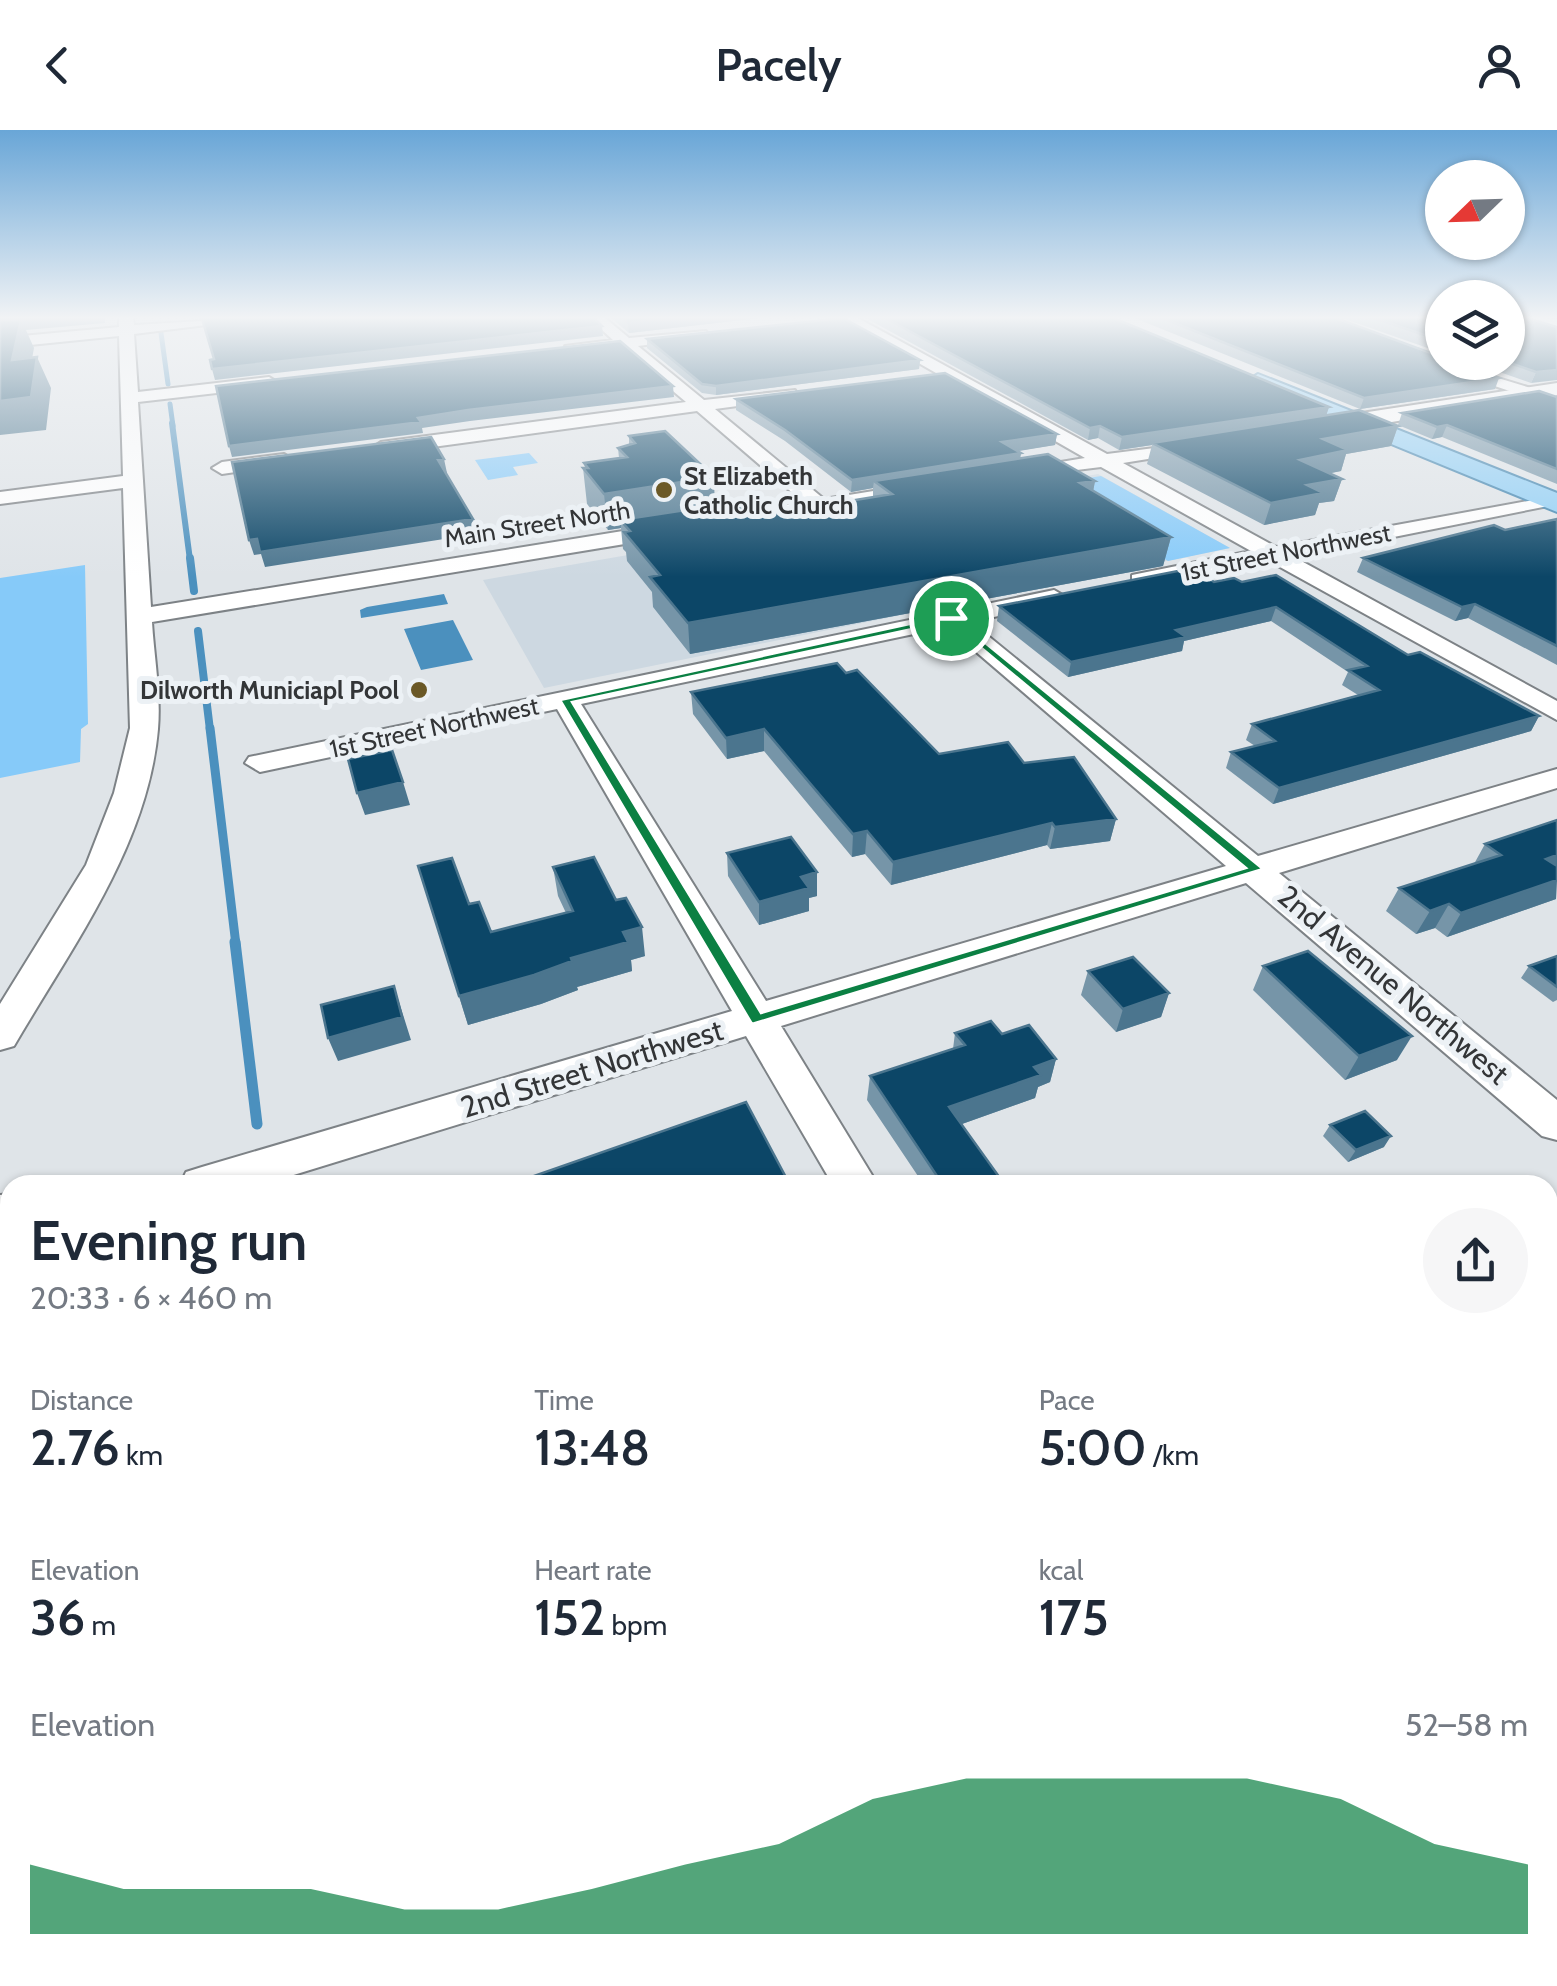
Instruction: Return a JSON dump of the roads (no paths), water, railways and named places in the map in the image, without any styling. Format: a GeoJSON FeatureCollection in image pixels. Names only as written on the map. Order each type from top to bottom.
{"type":"FeatureCollection","features":[{"type":"Feature","properties":{"kind":"main road"},"geometry":{"type":"LineString","coordinates":[[1313,404],[1553,501]]}},
{"type":"Feature","properties":{"kind":"street"},"geometry":{"type":"LineString","coordinates":[[0,1036],[103,865],[128,794],[144,728],[130,404]]}},
{"type":"Feature","properties":{"kind":"street"},"geometry":{"type":"LineString","coordinates":[[697,404],[819,506]]}},
{"type":"Feature","properties":{"kind":"street"},"geometry":{"type":"LineString","coordinates":[[361,450],[718,404]]}},
{"type":"Feature","properties":{"kind":"street"},"geometry":{"type":"LineString","coordinates":[[1001,404],[1557,712]]}},
{"type":"Feature","properties":{"kind":"street"},"geometry":{"type":"LineString","coordinates":[[1311,428],[1465,404]]}},
{"type":"Feature","properties":{"kind":"street"},"geometry":{"type":"LineString","coordinates":[[1004,476],[1220,443]]}},
{"type":"Feature","properties":{"kind":"street"},"geometry":{"type":"LineString","coordinates":[[222,468],[302,458]]}},
{"type":"Feature","properties":{"kind":"street"},"geometry":{"type":"LineString","coordinates":[[0,498],[133,481]]}},
{"type":"Feature","properties":{"kind":"street","name":"Main Street North"},"geometry":{"type":"LineString","coordinates":[[142,616],[913,491]]}},
{"type":"Feature","properties":{"kind":"street","name":"1st Street Northwest"},"geometry":{"type":"LineString","coordinates":[[1121,584],[1553,501]]}},
{"type":"Feature","properties":{"kind":"street","name":"1st Street Northwest"},"geometry":{"type":"LineString","coordinates":[[260,762],[1084,592]]}},
{"type":"Feature","properties":{"kind":"street","name":"2nd Avenue Northwest"},"geometry":{"type":"LineString","coordinates":[[951,618],[1557,1124]]}},
{"type":"Feature","properties":{"kind":"street"},"geometry":{"type":"LineString","coordinates":[[565,700],[850,1175]]}},
{"type":"Feature","properties":{"kind":"street","name":"2nd Street Northwest"},"geometry":{"type":"LineString","coordinates":[[236,1175],[1557,778]]}},
{"type":"Feature","properties":{"kind":"waterway"},"geometry":{"type":"LineString","coordinates":[[170,404],[173,426]]}},
{"type":"Feature","properties":{"kind":"waterway"},"geometry":{"type":"LineString","coordinates":[[172,423],[190,560]]}},
{"type":"Feature","properties":{"kind":"waterway"},"geometry":{"type":"LineString","coordinates":[[190,558],[194,591]]}},
{"type":"Feature","properties":{"kind":"waterway"},"geometry":{"type":"LineString","coordinates":[[198,631],[210,730]]}},
{"type":"Feature","properties":{"kind":"waterway"},"geometry":{"type":"LineString","coordinates":[[210,728],[236,945]]}},
{"type":"Feature","properties":{"kind":"waterway"},"geometry":{"type":"LineString","coordinates":[[235,942],[257,1124]]}},
{"type":"Feature","properties":{"kind":"place","name":"St Elizabeth Catholic Church"},"geometry":{"type":"Point","coordinates":[664,490]}},
{"type":"Feature","properties":{"kind":"place","name":"Dilworth Municiapl Pool"},"geometry":{"type":"Point","coordinates":[419,690]}}]}
